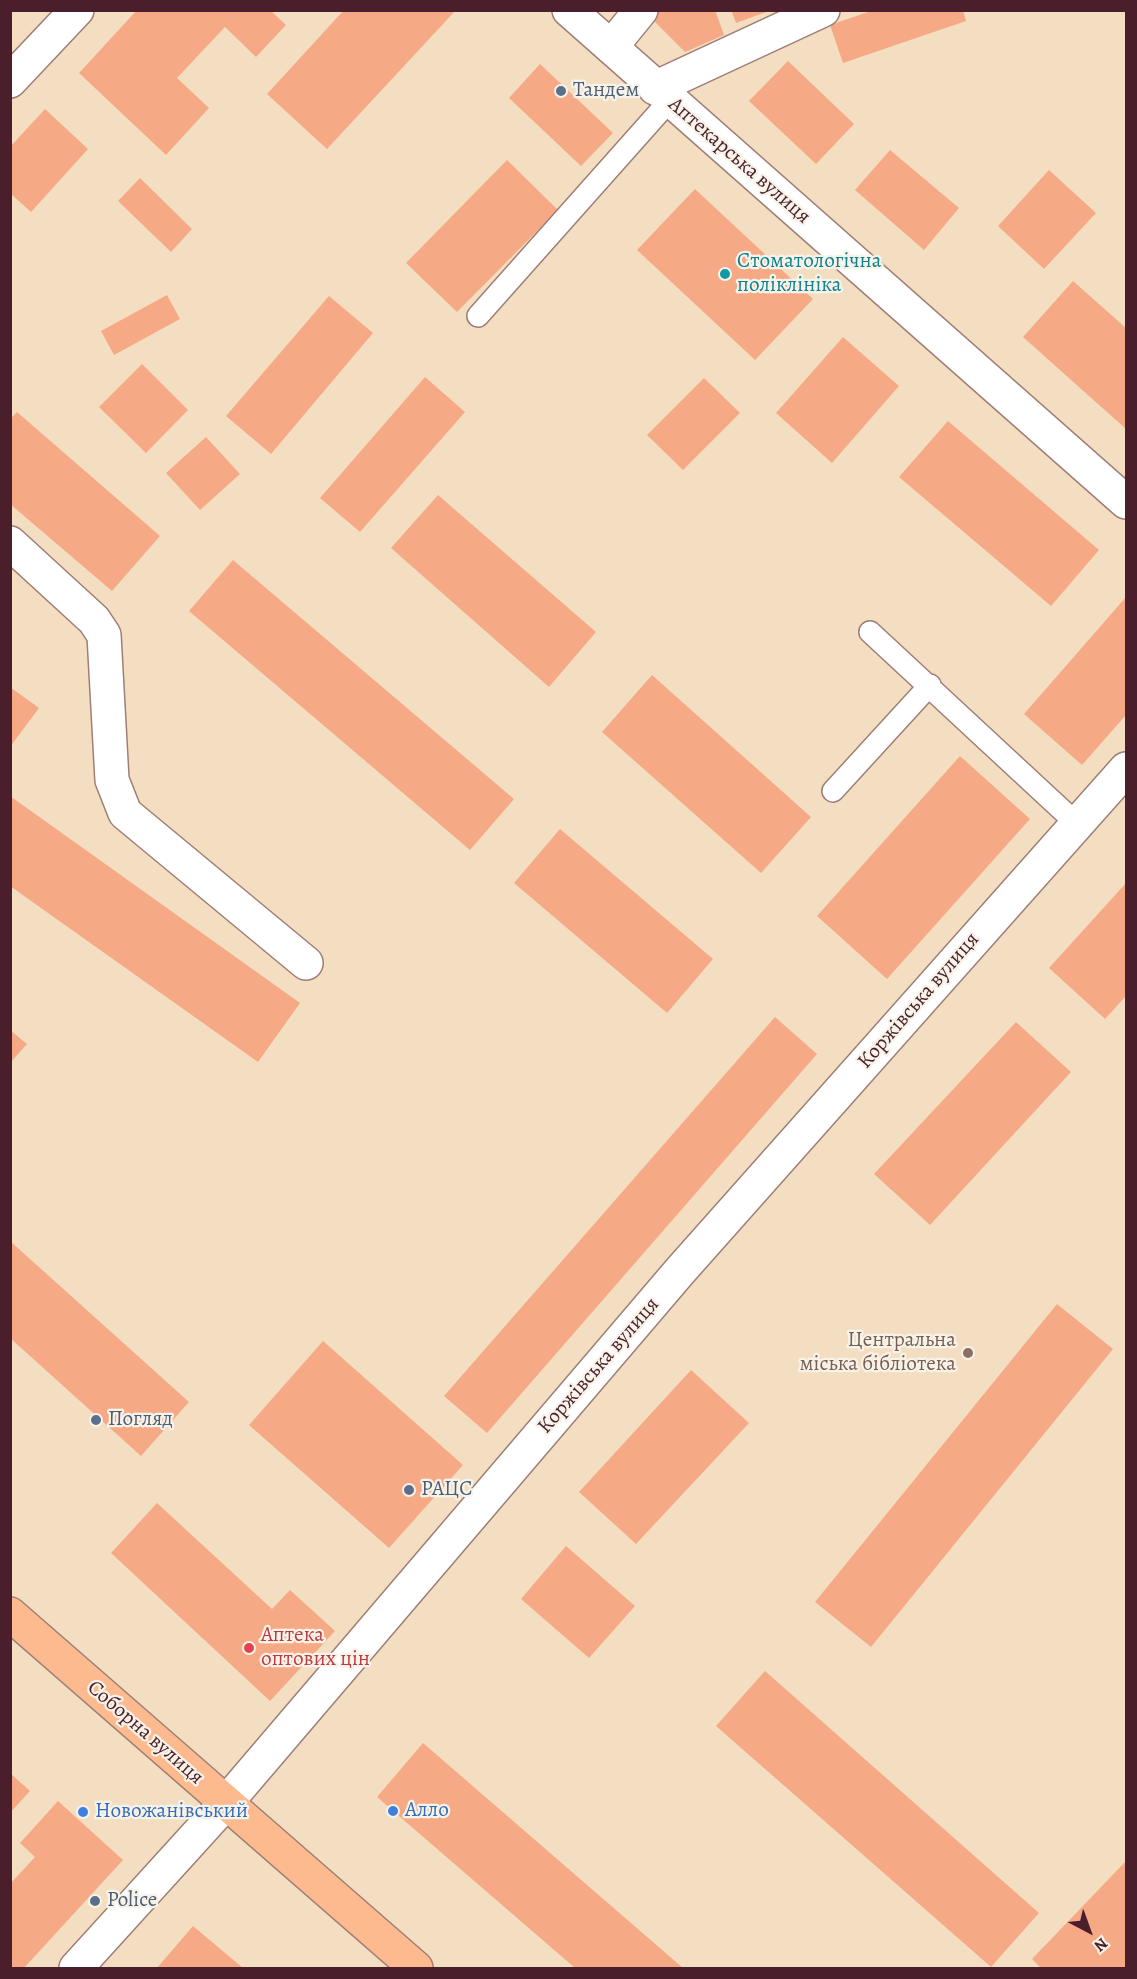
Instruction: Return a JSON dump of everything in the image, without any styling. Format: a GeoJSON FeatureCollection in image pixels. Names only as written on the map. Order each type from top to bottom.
{"type":"FeatureCollection","features":[{"type":"Feature","properties":{"kind":"main road","name":"Соборна вулиця"},"geometry":{"type":"LineString","coordinates":[[10,1614],[225,1804],[416,1968]]}},
{"type":"Feature","properties":{"kind":"street"},"geometry":{"type":"LineString","coordinates":[[10,81],[77,10]]}},
{"type":"Feature","properties":{"kind":"street","name":"Аптекарська вулиця"},"geometry":{"type":"LineString","coordinates":[[569,10],[1126,502]]}},
{"type":"Feature","properties":{"kind":"street"},"geometry":{"type":"LineString","coordinates":[[611,47],[641,10]]}},
{"type":"Feature","properties":{"kind":"street"},"geometry":{"type":"LineString","coordinates":[[663,94],[823,10]]}},
{"type":"Feature","properties":{"kind":"street"},"geometry":{"type":"LineString","coordinates":[[10,543],[94,620],[104,635],[112,780],[124,813],[306,963]]}},
{"type":"Feature","properties":{"kind":"street","name":"Коржівська вулиця"},"geometry":{"type":"LineString","coordinates":[[76,1968],[225,1804],[680,1271],[1126,769]]}},
{"type":"Feature","properties":{"kind":"lane"},"geometry":{"type":"LineString","coordinates":[[478,316],[663,94]]}},
{"type":"Feature","properties":{"kind":"lane"},"geometry":{"type":"LineString","coordinates":[[870,632],[930,685],[1076,823]]}},
{"type":"Feature","properties":{"kind":"lane"},"geometry":{"type":"LineString","coordinates":[[833,791],[930,685]]}},
{"type":"Feature","properties":{"kind":"building"},"geometry":{"type":"Polygon","coordinates":[[[137,10],[270,10],[286,25],[256,57],[225,27],[177,78],[209,108],[166,155],[79,73],[137,10]]]}},
{"type":"Feature","properties":{"kind":"building"},"geometry":{"type":"Polygon","coordinates":[[[344,10],[456,10],[327,149],[267,94],[344,10]]]}},
{"type":"Feature","properties":{"kind":"building"},"geometry":{"type":"Polygon","coordinates":[[[655,10],[715,10],[724,35],[685,52],[650,17],[655,10]]]}},
{"type":"Feature","properties":{"kind":"building"},"geometry":{"type":"Polygon","coordinates":[[[731,10],[769,10],[769,11],[736,23],[731,10]]]}},
{"type":"Feature","properties":{"kind":"building"},"geometry":{"type":"Polygon","coordinates":[[[874,10],[963,10],[966,21],[843,63],[830,25],[874,10]]]}},
{"type":"Feature","properties":{"kind":"building"},"geometry":{"type":"Polygon","coordinates":[[[788,61],[854,124],[816,164],[749,101],[788,61]]]}},
{"type":"Feature","properties":{"kind":"building"},"geometry":{"type":"Polygon","coordinates":[[[540,64],[613,133],[581,166],[509,98],[540,64]]]}},
{"type":"Feature","properties":{"kind":"building"},"geometry":{"type":"Polygon","coordinates":[[[45,109],[88,149],[31,212],[10,193],[10,147],[45,109]]]}},
{"type":"Feature","properties":{"kind":"building"},"geometry":{"type":"Polygon","coordinates":[[[890,150],[959,208],[924,250],[855,190],[890,150]]]}},
{"type":"Feature","properties":{"kind":"building"},"geometry":{"type":"Polygon","coordinates":[[[507,160],[558,210],[457,312],[406,263],[507,160]]]}},
{"type":"Feature","properties":{"kind":"building"},"geometry":{"type":"Polygon","coordinates":[[[1049,170],[1096,213],[1044,269],[998,226],[1049,170]]]}},
{"type":"Feature","properties":{"kind":"building"},"geometry":{"type":"Polygon","coordinates":[[[140,178],[192,229],[171,252],[118,201],[140,178]]]}},
{"type":"Feature","properties":{"kind":"building","name":"Стоматологічна поліклініка"},"geometry":{"type":"Polygon","coordinates":[[[695,189],[813,299],[755,360],[637,250],[695,189]]]}},
{"type":"Feature","properties":{"kind":"building"},"geometry":{"type":"Polygon","coordinates":[[[1073,281],[1126,328],[1126,429],[1023,337],[1073,281]]]}},
{"type":"Feature","properties":{"kind":"building"},"geometry":{"type":"Polygon","coordinates":[[[167,295],[180,319],[114,355],[101,331],[167,295]]]}},
{"type":"Feature","properties":{"kind":"building"},"geometry":{"type":"Polygon","coordinates":[[[329,296],[373,333],[271,454],[226,416],[329,296]]]}},
{"type":"Feature","properties":{"kind":"building"},"geometry":{"type":"Polygon","coordinates":[[[843,337],[899,386],[832,463],[776,413],[843,337]]]}},
{"type":"Feature","properties":{"kind":"building"},"geometry":{"type":"Polygon","coordinates":[[[142,364],[188,410],[146,453],[99,407],[142,364]]]}},
{"type":"Feature","properties":{"kind":"building"},"geometry":{"type":"Polygon","coordinates":[[[425,377],[465,412],[360,532],[320,498],[425,377]]]}},
{"type":"Feature","properties":{"kind":"building"},"geometry":{"type":"Polygon","coordinates":[[[704,378],[740,413],[683,470],[647,435],[704,378]]]}},
{"type":"Feature","properties":{"kind":"building"},"geometry":{"type":"Polygon","coordinates":[[[17,412],[160,536],[112,591],[10,504],[10,419],[17,412]]]}},
{"type":"Feature","properties":{"kind":"building"},"geometry":{"type":"Polygon","coordinates":[[[948,421],[1099,550],[1051,606],[899,477],[948,421]]]}},
{"type":"Feature","properties":{"kind":"building"},"geometry":{"type":"Polygon","coordinates":[[[206,437],[240,474],[200,510],[166,473],[206,437]]]}},
{"type":"Feature","properties":{"kind":"building"},"geometry":{"type":"Polygon","coordinates":[[[438,495],[596,632],[549,687],[391,548],[438,495]]]}},
{"type":"Feature","properties":{"kind":"building"},"geometry":{"type":"Polygon","coordinates":[[[233,560],[514,799],[470,850],[189,611],[233,560]]]}},
{"type":"Feature","properties":{"kind":"building"},"geometry":{"type":"Polygon","coordinates":[[[1126,597],[1126,715],[1082,765],[1024,714],[1126,597]]]}},
{"type":"Feature","properties":{"kind":"building"},"geometry":{"type":"Polygon","coordinates":[[[652,675],[811,817],[761,873],[602,732],[652,675]]]}},
{"type":"Feature","properties":{"kind":"building"},"geometry":{"type":"Polygon","coordinates":[[[10,687],[39,708],[10,747],[10,687]]]}},
{"type":"Feature","properties":{"kind":"building"},"geometry":{"type":"Polygon","coordinates":[[[960,756],[1030,819],[887,979],[817,916],[960,756]]]}},
{"type":"Feature","properties":{"kind":"building"},"geometry":{"type":"Polygon","coordinates":[[[10,796],[300,1003],[258,1062],[10,886],[10,796]]]}},
{"type":"Feature","properties":{"kind":"building"},"geometry":{"type":"Polygon","coordinates":[[[560,829],[713,959],[667,1013],[514,883],[560,829]]]}},
{"type":"Feature","properties":{"kind":"building"},"geometry":{"type":"Polygon","coordinates":[[[1126,883],[1126,996],[1105,1019],[1049,968],[1126,883]]]}},
{"type":"Feature","properties":{"kind":"building"},"geometry":{"type":"Polygon","coordinates":[[[775,1017],[817,1054],[487,1433],[444,1396],[775,1017]]]}},
{"type":"Feature","properties":{"kind":"building"},"geometry":{"type":"Polygon","coordinates":[[[1016,1022],[1071,1072],[930,1225],[874,1174],[1016,1022]]]}},
{"type":"Feature","properties":{"kind":"building"},"geometry":{"type":"Polygon","coordinates":[[[10,1030],[27,1044],[10,1063],[10,1030]]]}},
{"type":"Feature","properties":{"kind":"building"},"geometry":{"type":"Polygon","coordinates":[[[10,1241],[189,1402],[141,1456],[10,1338],[10,1241]]]}},
{"type":"Feature","properties":{"kind":"building"},"geometry":{"type":"Polygon","coordinates":[[[1057,1304],[1113,1349],[871,1647],[815,1602],[1057,1304]]]}},
{"type":"Feature","properties":{"kind":"building"},"geometry":{"type":"Polygon","coordinates":[[[323,1341],[463,1465],[389,1548],[249,1425],[323,1341]]]}},
{"type":"Feature","properties":{"kind":"building"},"geometry":{"type":"Polygon","coordinates":[[[691,1370],[749,1423],[636,1544],[579,1492],[691,1370]]]}},
{"type":"Feature","properties":{"kind":"building"},"geometry":{"type":"Polygon","coordinates":[[[157,1503],[272,1609],[290,1590],[335,1631],[270,1701],[111,1553],[157,1503]]]}},
{"type":"Feature","properties":{"kind":"building"},"geometry":{"type":"Polygon","coordinates":[[[566,1546],[635,1606],[589,1658],[521,1599],[566,1546]]]}},
{"type":"Feature","properties":{"kind":"building"},"geometry":{"type":"Polygon","coordinates":[[[765,1671],[1039,1913],[991,1967],[716,1726],[765,1671]]]}},
{"type":"Feature","properties":{"kind":"building"},"geometry":{"type":"Polygon","coordinates":[[[423,1743],[683,1968],[575,1968],[377,1797],[423,1743]]]}},
{"type":"Feature","properties":{"kind":"building"},"geometry":{"type":"Polygon","coordinates":[[[10,1773],[30,1791],[10,1813],[10,1773]]]}},
{"type":"Feature","properties":{"kind":"building"},"geometry":{"type":"Polygon","coordinates":[[[58,1801],[123,1860],[24,1968],[10,1968],[10,1884],[35,1857],[20,1843],[58,1801]]]}},
{"type":"Feature","properties":{"kind":"building"},"geometry":{"type":"Polygon","coordinates":[[[1126,1861],[1126,1968],[1041,1968],[1032,1959],[1126,1861]]]}},
{"type":"Feature","properties":{"kind":"building"},"geometry":{"type":"Polygon","coordinates":[[[193,1926],[243,1968],[157,1968],[193,1926]]]}},
{"type":"Feature","properties":{"kind":"place","name":"Тандем"},"geometry":{"type":"Point","coordinates":[561,91]}},
{"type":"Feature","properties":{"kind":"place","name":"Стоматологічна поліклініка"},"geometry":{"type":"Point","coordinates":[725,274]}},
{"type":"Feature","properties":{"kind":"place","name":"Центральна міська бібліотека"},"geometry":{"type":"Point","coordinates":[968,1353]}},
{"type":"Feature","properties":{"kind":"place","name":"Погляд"},"geometry":{"type":"Point","coordinates":[96,1420]}},
{"type":"Feature","properties":{"kind":"place","name":"РАЦС"},"geometry":{"type":"Point","coordinates":[409,1490]}},
{"type":"Feature","properties":{"kind":"place","name":"Аптека оптових цін"},"geometry":{"type":"Point","coordinates":[249,1648]}},
{"type":"Feature","properties":{"kind":"place","name":"Алло"},"geometry":{"type":"Point","coordinates":[393,1811]}},
{"type":"Feature","properties":{"kind":"place","name":"Новожанівський"},"geometry":{"type":"Point","coordinates":[83,1812]}},
{"type":"Feature","properties":{"kind":"place","name":"Police"},"geometry":{"type":"Point","coordinates":[95,1901]}}]}
